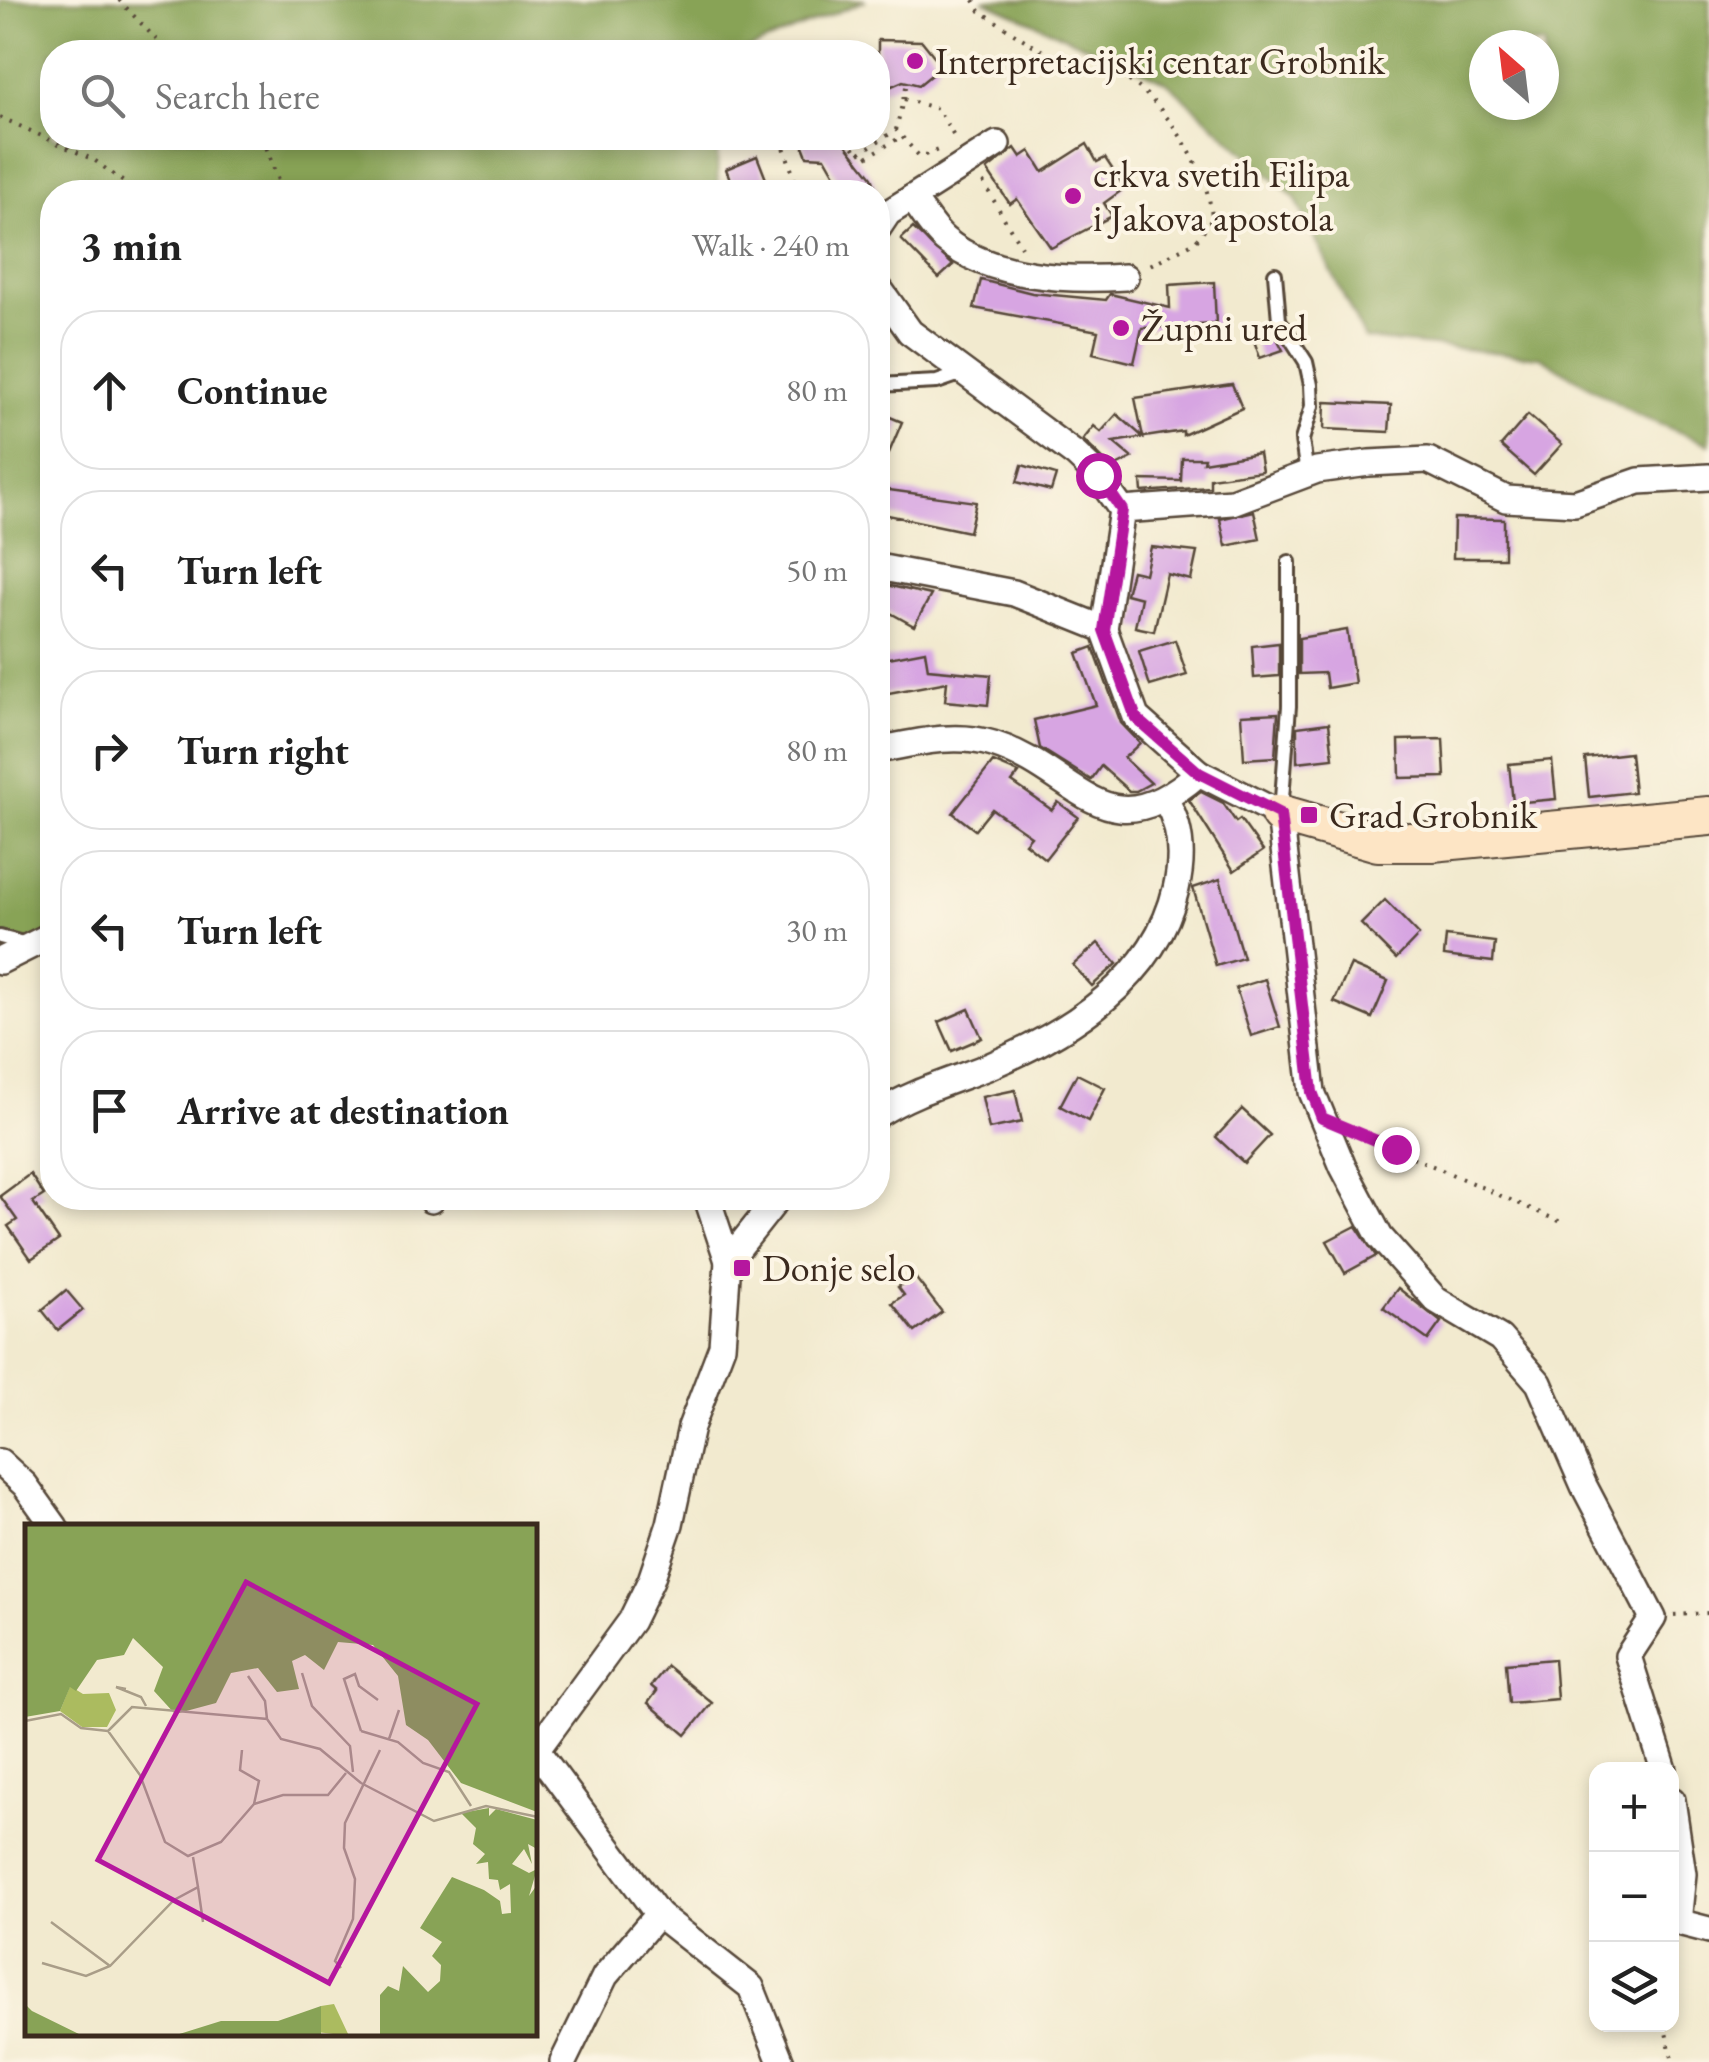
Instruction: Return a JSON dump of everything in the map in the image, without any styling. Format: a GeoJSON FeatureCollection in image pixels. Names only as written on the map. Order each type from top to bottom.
{"type":"FeatureCollection","features":[{"type":"Feature","properties":{"kind":"main road"},"geometry":{"type":"LineString","coordinates":[[1280,814],[1378,842],[1432,842],[1709,816]]}},
{"type":"Feature","properties":{"kind":"street"},"geometry":{"type":"LineString","coordinates":[[890,211],[912,198],[964,152],[998,144]]}},
{"type":"Feature","properties":{"kind":"street"},"geometry":{"type":"LineString","coordinates":[[912,198],[944,240],[972,256],[1022,272],[1083,280],[1126,277]]}},
{"type":"Feature","properties":{"kind":"street"},"geometry":{"type":"LineString","coordinates":[[890,304],[910,332],[1076,454],[1098,475],[1122,510],[1104,630],[1136,718],[1199,773],[1280,814],[1312,1092],[1322,1118],[1380,1237],[1436,1300],[1500,1338],[1539,1383],[1584,1486],[1653,1618],[1628,1656],[1661,1762]]}},
{"type":"Feature","properties":{"kind":"street"},"geometry":{"type":"LineString","coordinates":[[1122,510],[1232,502],[1307,474],[1369,463],[1428,460],[1506,499],[1574,503],[1639,480],[1709,476]]}},
{"type":"Feature","properties":{"kind":"street"},"geometry":{"type":"LineString","coordinates":[[890,569],[1014,593],[1104,630]]}},
{"type":"Feature","properties":{"kind":"street"},"geometry":{"type":"LineString","coordinates":[[890,748],[943,738],[992,743],[1101,805],[1139,808],[1166,801],[1199,773]]}},
{"type":"Feature","properties":{"kind":"street"},"geometry":{"type":"LineString","coordinates":[[890,1106],[993,1064],[1094,1010],[1128,979],[1168,923],[1180,874],[1179,822],[1166,801]]}},
{"type":"Feature","properties":{"kind":"street"},"geometry":{"type":"LineString","coordinates":[[0,961],[40,941]]}},
{"type":"Feature","properties":{"kind":"street"},"geometry":{"type":"LineString","coordinates":[[538,1749],[630,1621],[651,1580],[670,1524],[691,1427],[722,1346],[728,1261],[710,1210]]}},
{"type":"Feature","properties":{"kind":"street"},"geometry":{"type":"LineString","coordinates":[[728,1261],[768,1210]]}},
{"type":"Feature","properties":{"kind":"street"},"geometry":{"type":"LineString","coordinates":[[0,1462],[25,1484],[53,1524]]}},
{"type":"Feature","properties":{"kind":"street"},"geometry":{"type":"LineString","coordinates":[[538,1755],[658,1914],[750,1987],[781,2062]]}},
{"type":"Feature","properties":{"kind":"street"},"geometry":{"type":"LineString","coordinates":[[1679,1843],[1684,1874],[1678,1922],[1709,1930]]}},
{"type":"Feature","properties":{"kind":"street"},"geometry":{"type":"LineString","coordinates":[[563,2062],[605,1976],[658,1914]]}},
{"type":"Feature","properties":{"kind":"lane"},"geometry":{"type":"LineString","coordinates":[[1275,274],[1279,320],[1306,362],[1311,385],[1312,406],[1302,440],[1307,474]]}},
{"type":"Feature","properties":{"kind":"lane"},"geometry":{"type":"LineString","coordinates":[[890,385],[937,382],[966,372]]}},
{"type":"Feature","properties":{"kind":"lane"},"geometry":{"type":"LineString","coordinates":[[1280,814],[1289,706],[1290,562]]}},
{"type":"Feature","properties":{"kind":"lane"},"geometry":{"type":"LineString","coordinates":[[0,937],[40,940]]}},
{"type":"Feature","properties":{"kind":"path"},"geometry":{"type":"LineString","coordinates":[[119,0],[157,40]]}},
{"type":"Feature","properties":{"kind":"path"},"geometry":{"type":"LineString","coordinates":[[974,0],[980,11],[1074,66],[1098,69],[1137,85],[1169,123],[1205,181],[1212,219],[1196,242],[1126,277]]}},
{"type":"Feature","properties":{"kind":"path"},"geometry":{"type":"LineString","coordinates":[[890,134],[896,130],[908,82]]}},
{"type":"Feature","properties":{"kind":"path"},"geometry":{"type":"LineString","coordinates":[[904,98],[938,109],[1026,252]]}},
{"type":"Feature","properties":{"kind":"path"},"geometry":{"type":"LineString","coordinates":[[0,118],[40,136]]}},
{"type":"Feature","properties":{"kind":"path"},"geometry":{"type":"LineString","coordinates":[[896,130],[920,157],[964,152]]}},
{"type":"Feature","properties":{"kind":"path"},"geometry":{"type":"LineString","coordinates":[[890,143],[901,136]]}},
{"type":"Feature","properties":{"kind":"path"},"geometry":{"type":"LineString","coordinates":[[72,150],[94,160],[121,180]]}},
{"type":"Feature","properties":{"kind":"path"},"geometry":{"type":"LineString","coordinates":[[267,150],[278,180]]}},
{"type":"Feature","properties":{"kind":"path"},"geometry":{"type":"LineString","coordinates":[[785,150],[795,180]]}},
{"type":"Feature","properties":{"kind":"path"},"geometry":{"type":"LineString","coordinates":[[858,162],[878,150]]}},
{"type":"Feature","properties":{"kind":"path"},"geometry":{"type":"LineString","coordinates":[[1322,1118],[1561,1222]]}},
{"type":"Feature","properties":{"kind":"path"},"geometry":{"type":"LineString","coordinates":[[1653,1618],[1709,1613]]}},
{"type":"Feature","properties":{"kind":"path"},"geometry":{"type":"LineString","coordinates":[[1666,2032],[1673,2062]]}},
{"type":"Feature","properties":{"kind":"green space"},"geometry":{"type":"Polygon","coordinates":[[[0,0],[866,0],[771,40],[40,40],[40,150],[717,150],[718,180],[40,180],[40,941],[0,979],[0,0]]]}},
{"type":"Feature","properties":{"kind":"green space"},"geometry":{"type":"Polygon","coordinates":[[[983,0],[1709,0],[1709,444],[1639,416],[1540,357],[1365,339],[1295,198],[1167,82],[983,0]]]}},
{"type":"Feature","properties":{"kind":"building"},"geometry":{"type":"Polygon","coordinates":[[[890,40],[922,41],[938,61],[936,71],[919,85],[903,81],[890,87],[890,40]]]}},
{"type":"Feature","properties":{"kind":"building","name":"crkva svetih Filipa i Jakova apostola"},"geometry":{"type":"Polygon","coordinates":[[[1087,144],[1097,162],[1105,158],[1125,188],[1104,203],[1112,216],[1051,248],[1017,199],[1010,204],[987,170],[1015,148],[1021,157],[1030,151],[1043,172],[1087,144]]]}},
{"type":"Feature","properties":{"kind":"building"},"geometry":{"type":"Polygon","coordinates":[[[805,150],[851,150],[873,180],[836,180],[825,157],[807,156],[805,150]]]}},
{"type":"Feature","properties":{"kind":"building"},"geometry":{"type":"Polygon","coordinates":[[[757,156],[766,179],[730,180],[726,169],[757,156]]]}},
{"type":"Feature","properties":{"kind":"building"},"geometry":{"type":"Polygon","coordinates":[[[913,228],[953,265],[939,278],[901,239],[913,228]]]}},
{"type":"Feature","properties":{"kind":"building"},"geometry":{"type":"Polygon","coordinates":[[[981,280],[1032,293],[1106,300],[1110,294],[1170,308],[1169,285],[1214,282],[1216,324],[1142,328],[1134,363],[1093,353],[1098,331],[974,308],[981,280]]]}},
{"type":"Feature","properties":{"kind":"building"},"geometry":{"type":"Polygon","coordinates":[[[1270,325],[1283,350],[1260,358],[1251,332],[1270,325]]]}},
{"type":"Feature","properties":{"kind":"building"},"geometry":{"type":"Polygon","coordinates":[[[1232,384],[1242,408],[1183,435],[1183,431],[1113,442],[1132,458],[1112,468],[1083,440],[1094,426],[1101,432],[1117,414],[1143,437],[1135,398],[1232,384]]]}},
{"type":"Feature","properties":{"kind":"building"},"geometry":{"type":"Polygon","coordinates":[[[1325,402],[1391,405],[1389,432],[1324,429],[1325,402]]]}},
{"type":"Feature","properties":{"kind":"building"},"geometry":{"type":"Polygon","coordinates":[[[1528,415],[1562,444],[1534,475],[1501,446],[1528,415]]]}},
{"type":"Feature","properties":{"kind":"building"},"geometry":{"type":"Polygon","coordinates":[[[890,417],[902,422],[890,450],[890,417]]]}},
{"type":"Feature","properties":{"kind":"building"},"geometry":{"type":"Polygon","coordinates":[[[1259,453],[1262,471],[1210,478],[1210,487],[1142,492],[1141,480],[1181,481],[1182,458],[1204,458],[1203,462],[1259,453]]]}},
{"type":"Feature","properties":{"kind":"building"},"geometry":{"type":"Polygon","coordinates":[[[1022,465],[1056,475],[1051,491],[1017,482],[1022,465]]]}},
{"type":"Feature","properties":{"kind":"building"},"geometry":{"type":"Polygon","coordinates":[[[890,490],[976,502],[969,532],[890,516],[890,490]]]}},
{"type":"Feature","properties":{"kind":"building"},"geometry":{"type":"Polygon","coordinates":[[[1254,511],[1260,539],[1226,546],[1220,519],[1254,511]]]}},
{"type":"Feature","properties":{"kind":"building"},"geometry":{"type":"Polygon","coordinates":[[[1454,518],[1504,519],[1504,558],[1453,558],[1454,518]]]}},
{"type":"Feature","properties":{"kind":"building"},"geometry":{"type":"Polygon","coordinates":[[[1151,547],[1197,552],[1191,580],[1167,574],[1154,631],[1135,627],[1141,598],[1126,594],[1132,571],[1145,574],[1151,547]]]}},
{"type":"Feature","properties":{"kind":"building"},"geometry":{"type":"Polygon","coordinates":[[[890,586],[931,595],[914,626],[890,613],[890,586]]]}},
{"type":"Feature","properties":{"kind":"building"},"geometry":{"type":"Polygon","coordinates":[[[1347,630],[1355,683],[1327,688],[1325,673],[1299,674],[1299,638],[1347,630]]]}},
{"type":"Feature","properties":{"kind":"building"},"geometry":{"type":"Polygon","coordinates":[[[1175,640],[1187,675],[1150,686],[1139,651],[1175,640]]]}},
{"type":"Feature","properties":{"kind":"building"},"geometry":{"type":"Polygon","coordinates":[[[1279,643],[1279,676],[1254,678],[1252,646],[1279,643]]]}},
{"type":"Feature","properties":{"kind":"building"},"geometry":{"type":"Polygon","coordinates":[[[1093,647],[1121,723],[1140,743],[1124,758],[1151,783],[1136,791],[1129,791],[1101,766],[1091,780],[1040,748],[1034,720],[1096,705],[1077,653],[1093,647]]]}},
{"type":"Feature","properties":{"kind":"building"},"geometry":{"type":"Polygon","coordinates":[[[925,651],[928,669],[991,675],[988,705],[945,701],[947,682],[890,693],[890,658],[925,651]]]}},
{"type":"Feature","properties":{"kind":"building"},"geometry":{"type":"Polygon","coordinates":[[[1278,713],[1275,757],[1244,759],[1241,715],[1278,713]]]}},
{"type":"Feature","properties":{"kind":"building"},"geometry":{"type":"Polygon","coordinates":[[[1329,723],[1333,758],[1297,762],[1297,727],[1329,723]]]}},
{"type":"Feature","properties":{"kind":"building"},"geometry":{"type":"Polygon","coordinates":[[[1443,739],[1445,777],[1400,778],[1399,740],[1443,739]]]}},
{"type":"Feature","properties":{"kind":"building"},"geometry":{"type":"Polygon","coordinates":[[[1630,753],[1634,792],[1589,797],[1585,758],[1630,753]]]}},
{"type":"Feature","properties":{"kind":"building"},"geometry":{"type":"Polygon","coordinates":[[[1552,760],[1556,799],[1513,803],[1509,764],[1552,760]]]}},
{"type":"Feature","properties":{"kind":"building"},"geometry":{"type":"Polygon","coordinates":[[[993,762],[1019,773],[1012,782],[1052,810],[1058,802],[1078,817],[1045,859],[1025,843],[1031,836],[992,809],[975,830],[953,813],[993,762]]]}},
{"type":"Feature","properties":{"kind":"building"},"geometry":{"type":"Polygon","coordinates":[[[1201,792],[1223,803],[1236,822],[1240,819],[1263,851],[1234,871],[1189,800],[1201,792]]]}},
{"type":"Feature","properties":{"kind":"building"},"geometry":{"type":"Polygon","coordinates":[[[1220,879],[1243,958],[1216,966],[1193,888],[1220,879]]]}},
{"type":"Feature","properties":{"kind":"building"},"geometry":{"type":"Polygon","coordinates":[[[1385,900],[1419,935],[1396,959],[1361,924],[1385,900]]]}},
{"type":"Feature","properties":{"kind":"building"},"geometry":{"type":"Polygon","coordinates":[[[1446,936],[1495,942],[1493,962],[1444,956],[1446,936]]]}},
{"type":"Feature","properties":{"kind":"building"},"geometry":{"type":"Polygon","coordinates":[[[1098,943],[1117,964],[1092,986],[1073,965],[1098,943]]]}},
{"type":"Feature","properties":{"kind":"building"},"geometry":{"type":"Polygon","coordinates":[[[1351,965],[1388,981],[1372,1018],[1334,1002],[1351,965]]]}},
{"type":"Feature","properties":{"kind":"building"},"geometry":{"type":"Polygon","coordinates":[[[1265,979],[1280,1027],[1251,1036],[1236,988],[1265,979]]]}},
{"type":"Feature","properties":{"kind":"building"},"geometry":{"type":"Polygon","coordinates":[[[969,1009],[982,1038],[952,1051],[939,1022],[969,1009]]]}},
{"type":"Feature","properties":{"kind":"building"},"geometry":{"type":"Polygon","coordinates":[[[1077,1074],[1105,1088],[1088,1121],[1060,1106],[1077,1074]]]}},
{"type":"Feature","properties":{"kind":"building"},"geometry":{"type":"Polygon","coordinates":[[[1015,1090],[1022,1122],[989,1129],[982,1097],[1015,1090]]]}},
{"type":"Feature","properties":{"kind":"building"},"geometry":{"type":"Polygon","coordinates":[[[1242,1109],[1270,1135],[1244,1163],[1216,1137],[1242,1109]]]}},
{"type":"Feature","properties":{"kind":"building"},"geometry":{"type":"Polygon","coordinates":[[[30,1174],[40,1189],[40,1198],[33,1202],[59,1240],[31,1259],[8,1226],[17,1220],[0,1196],[30,1174]]]}},
{"type":"Feature","properties":{"kind":"building"},"geometry":{"type":"Polygon","coordinates":[[[1356,1226],[1376,1256],[1345,1273],[1327,1241],[1356,1226]]]}},
{"type":"Feature","properties":{"kind":"building"},"geometry":{"type":"Polygon","coordinates":[[[914,1276],[942,1312],[915,1332],[892,1303],[904,1295],[898,1287],[914,1276]]]}},
{"type":"Feature","properties":{"kind":"building"},"geometry":{"type":"Polygon","coordinates":[[[1398,1288],[1441,1322],[1428,1340],[1383,1308],[1398,1288]]]}},
{"type":"Feature","properties":{"kind":"building"},"geometry":{"type":"Polygon","coordinates":[[[66,1290],[83,1310],[58,1330],[42,1310],[66,1290]]]}},
{"type":"Feature","properties":{"kind":"building"},"geometry":{"type":"Polygon","coordinates":[[[1554,1659],[1557,1699],[1509,1703],[1506,1663],[1554,1659]]]}},
{"type":"Feature","properties":{"kind":"building"},"geometry":{"type":"Polygon","coordinates":[[[667,1666],[712,1703],[686,1735],[648,1703],[657,1691],[651,1686],[667,1666]]]}},
{"type":"Feature","properties":{"kind":"place","name":"Interpretacijski centar Grobnik"},"geometry":{"type":"Point","coordinates":[915,61]}},
{"type":"Feature","properties":{"kind":"place","name":"crkva svetih Filipa i Jakova apostola"},"geometry":{"type":"Point","coordinates":[1073,196]}},
{"type":"Feature","properties":{"kind":"place","name":"Župni ured"},"geometry":{"type":"Point","coordinates":[1121,328]}},
{"type":"Feature","properties":{"kind":"place","name":"Grad Grobnik"},"geometry":{"type":"Point","coordinates":[1309,815]}},
{"type":"Feature","properties":{"kind":"place","name":"Donje selo"},"geometry":{"type":"Point","coordinates":[742,1268]}},
{"type":"Feature","properties":{"kind":"route"},"geometry":{"type":"LineString","coordinates":[[1098,475],[1122,510],[1104,630],[1136,718],[1199,773],[1280,814],[1312,1092],[1322,1118],[1396,1149]]}}]}
